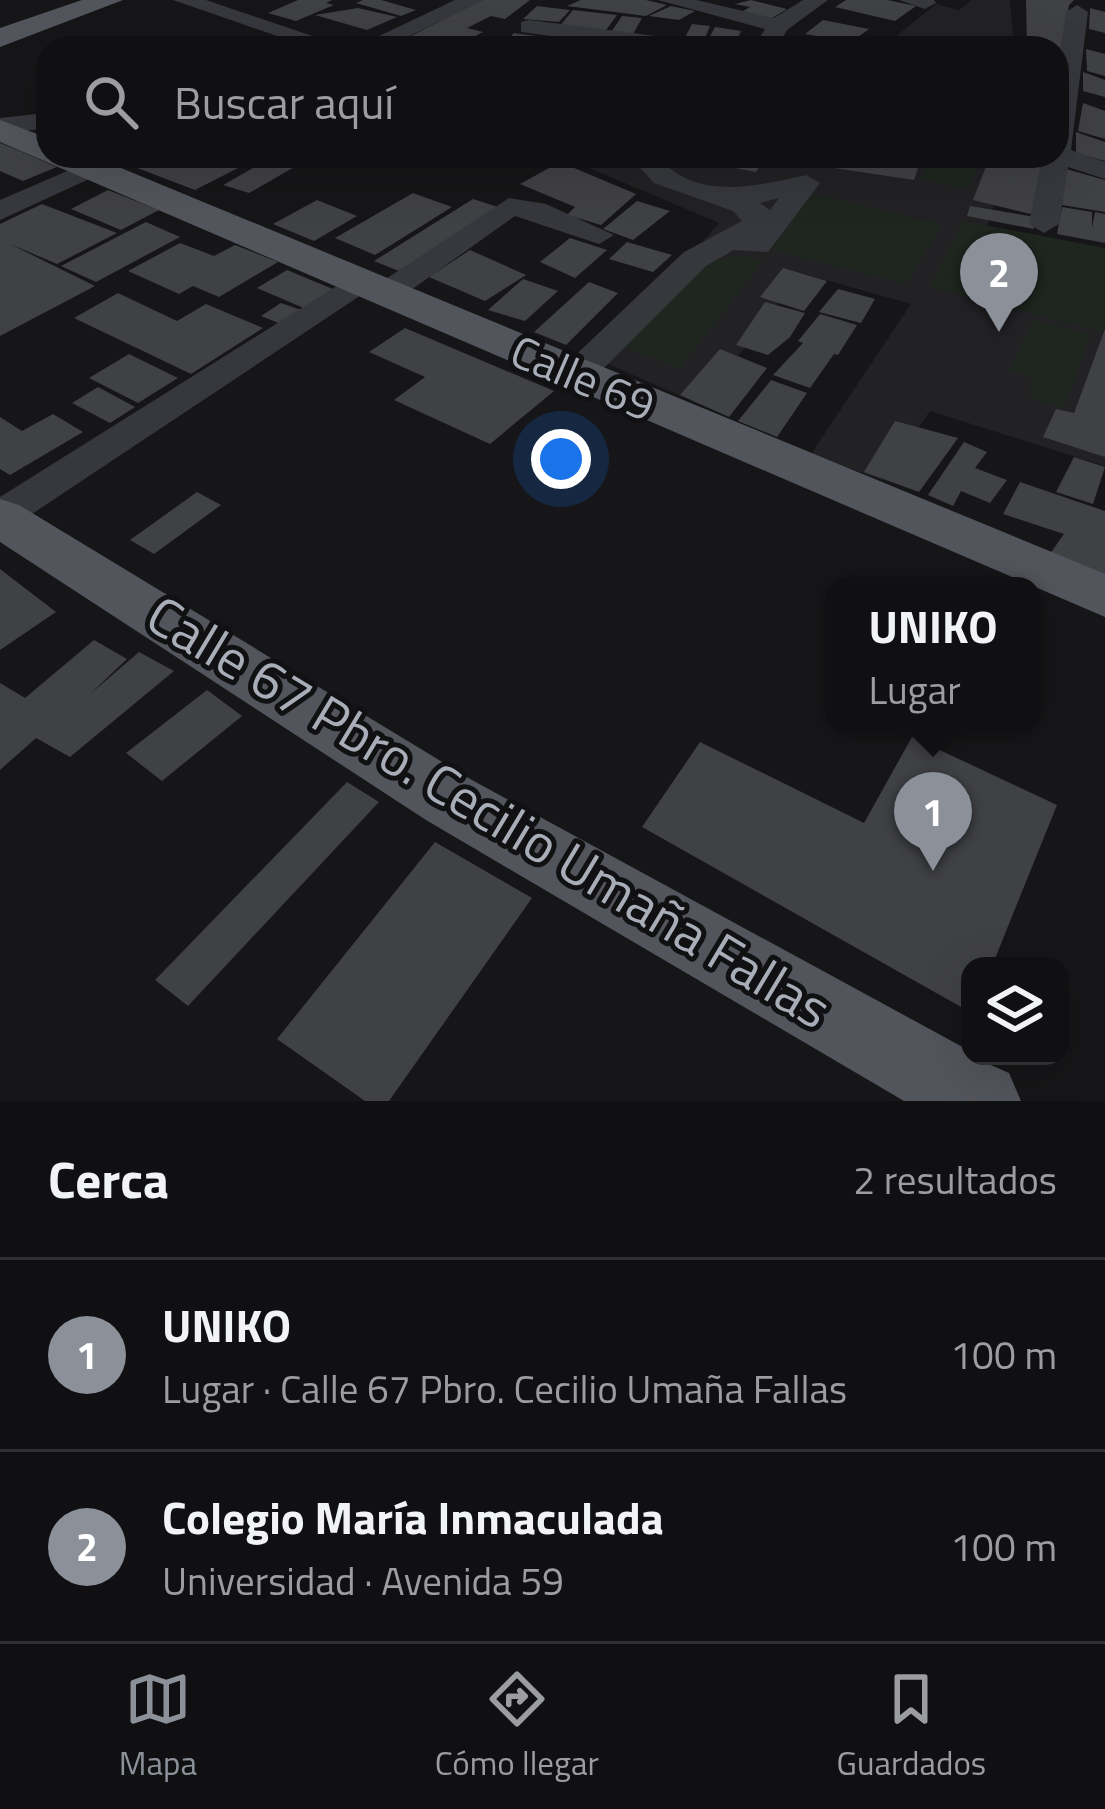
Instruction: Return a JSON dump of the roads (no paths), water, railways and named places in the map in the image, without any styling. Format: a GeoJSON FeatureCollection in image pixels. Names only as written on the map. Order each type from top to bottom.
{"type":"FeatureCollection","features":[{"type":"Feature","properties":{"kind":"main road"},"geometry":{"type":"LineString","coordinates":[[0,38],[109,0]]}},
{"type":"Feature","properties":{"kind":"main road","name":"Calle 69"},"geometry":{"type":"LineString","coordinates":[[0,128],[36,140]]}},
{"type":"Feature","properties":{"kind":"main road","name":"Calle 69"},"geometry":{"type":"LineString","coordinates":[[107,168],[372,288],[1105,597]]}},
{"type":"Feature","properties":{"kind":"main road","name":"Calle 67 Pbro. Cecilio Umaña Fallas"},"geometry":{"type":"LineString","coordinates":[[0,516],[449,800],[981,1101]]}},
{"type":"Feature","properties":{"kind":"street"},"geometry":{"type":"LineString","coordinates":[[184,0],[298,36]]}},
{"type":"Feature","properties":{"kind":"street"},"geometry":{"type":"LineString","coordinates":[[394,36],[473,0]]}},
{"type":"Feature","properties":{"kind":"street"},"geometry":{"type":"LineString","coordinates":[[669,0],[778,26]]}},
{"type":"Feature","properties":{"kind":"street"},"geometry":{"type":"LineString","coordinates":[[772,36],[778,26],[818,0]]}},
{"type":"Feature","properties":{"kind":"street"},"geometry":{"type":"LineString","coordinates":[[1071,95],[1077,12]]}},
{"type":"Feature","properties":{"kind":"street"},"geometry":{"type":"LineString","coordinates":[[529,27],[601,36]]}},
{"type":"Feature","properties":{"kind":"street"},"geometry":{"type":"LineString","coordinates":[[1076,40],[1105,47]]}},
{"type":"Feature","properties":{"kind":"street"},"geometry":{"type":"LineString","coordinates":[[1069,158],[1105,171]]}},
{"type":"Feature","properties":{"kind":"street"},"geometry":{"type":"LineString","coordinates":[[0,211],[47,168]]}},
{"type":"Feature","properties":{"kind":"street"},"geometry":{"type":"LineString","coordinates":[[576,375],[695,259],[757,225],[757,213],[740,199],[655,174],[651,168]]}},
{"type":"Feature","properties":{"kind":"street"},"geometry":{"type":"LineString","coordinates":[[1044,224],[1054,168]]}},
{"type":"Feature","properties":{"kind":"street"},"geometry":{"type":"LineString","coordinates":[[727,245],[757,246],[806,183],[740,199]]}},
{"type":"Feature","properties":{"kind":"street"},"geometry":{"type":"LineString","coordinates":[[0,516],[509,207],[536,210],[599,235]]}},
{"type":"Feature","properties":{"kind":"place","name":"Colegio María Inmaculada"},"geometry":{"type":"Point","coordinates":[999,332]}},
{"type":"Feature","properties":{"kind":"place","name":"UNIKO"},"geometry":{"type":"Point","coordinates":[933,871]}}]}
